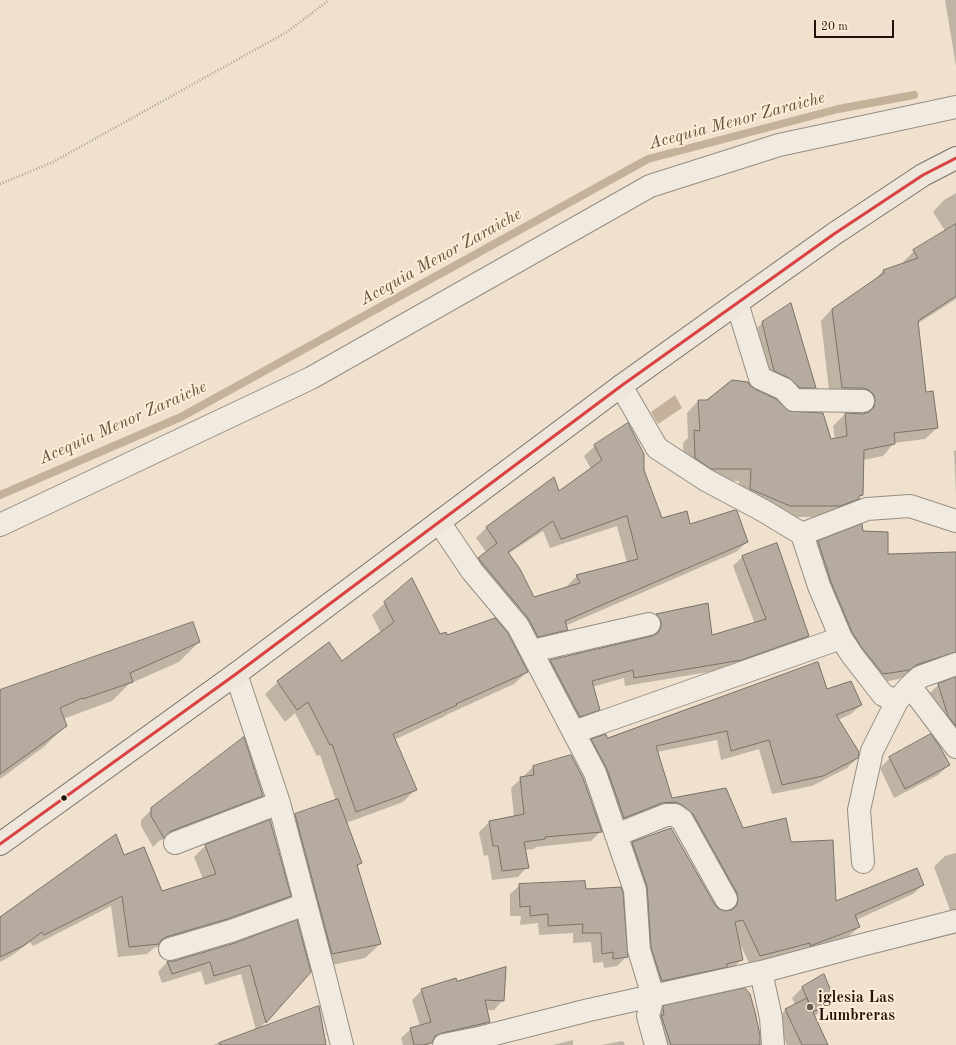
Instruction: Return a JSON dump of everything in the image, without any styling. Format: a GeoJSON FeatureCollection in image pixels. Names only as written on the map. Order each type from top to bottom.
{"type":"FeatureCollection","features":[{"type":"Feature","properties":{"kind":"main road"},"geometry":{"type":"LineString","coordinates":[[0,844],[236,674],[621,386],[834,234],[923,175],[956,158]]}},
{"type":"Feature","properties":{"kind":"main road"},"geometry":{"type":"LineString","coordinates":[[923,175],[956,164]]}},
{"type":"Feature","properties":{"kind":"street"},"geometry":{"type":"LineString","coordinates":[[0,525],[311,378],[650,186],[779,145],[956,107]]}},
{"type":"Feature","properties":{"kind":"street"},"geometry":{"type":"LineString","coordinates":[[737,303],[760,378],[784,389],[794,400],[863,401]]}},
{"type":"Feature","properties":{"kind":"street"},"geometry":{"type":"LineString","coordinates":[[621,386],[657,448],[706,480],[764,511],[802,534],[819,586],[841,638],[852,655],[883,695],[904,693]]}},
{"type":"Feature","properties":{"kind":"street"},"geometry":{"type":"LineString","coordinates":[[802,534],[867,509],[910,506],[956,521]]}},
{"type":"Feature","properties":{"kind":"street"},"geometry":{"type":"LineString","coordinates":[[440,522],[472,571],[518,626],[595,773],[635,890],[639,950],[653,996],[648,1016],[656,1045]]}},
{"type":"Feature","properties":{"kind":"street"},"geometry":{"type":"LineString","coordinates":[[532,651],[649,624]]}},
{"type":"Feature","properties":{"kind":"street"},"geometry":{"type":"LineString","coordinates":[[574,732],[841,638]]}},
{"type":"Feature","properties":{"kind":"street"},"geometry":{"type":"LineString","coordinates":[[863,862],[859,810],[872,751],[904,693],[920,677],[956,664]]}},
{"type":"Feature","properties":{"kind":"street"},"geometry":{"type":"LineString","coordinates":[[236,674],[280,803],[342,1045]]}},
{"type":"Feature","properties":{"kind":"street"},"geometry":{"type":"LineString","coordinates":[[904,693],[956,747]]}},
{"type":"Feature","properties":{"kind":"street"},"geometry":{"type":"LineString","coordinates":[[175,843],[280,803]]}},
{"type":"Feature","properties":{"kind":"street"},"geometry":{"type":"LineString","coordinates":[[616,835],[666,815],[675,815],[682,820],[726,899]]}},
{"type":"Feature","properties":{"kind":"street"},"geometry":{"type":"LineString","coordinates":[[170,949],[231,931],[306,904]]}},
{"type":"Feature","properties":{"kind":"street"},"geometry":{"type":"LineString","coordinates":[[444,1045],[479,1038],[584,1011],[761,972],[956,921]]}},
{"type":"Feature","properties":{"kind":"street"},"geometry":{"type":"LineString","coordinates":[[761,972],[771,1018],[773,1045]]}},
{"type":"Feature","properties":{"kind":"path"},"geometry":{"type":"LineString","coordinates":[[0,184],[53,162],[287,32],[329,0]]}},
{"type":"Feature","properties":{"kind":"shaded area"},"geometry":{"type":"Polygon","coordinates":[[[675,395],[682,408],[658,424],[651,412],[675,395]]]}},
{"type":"Feature","properties":{"kind":"building"},"geometry":{"type":"Polygon","coordinates":[[[956,224],[956,296],[918,321],[926,392],[933,391],[938,428],[894,433],[895,444],[864,450],[863,495],[859,496],[859,499],[840,506],[790,506],[750,489],[751,469],[711,469],[695,458],[694,430],[700,431],[698,400],[707,400],[732,380],[748,382],[750,386],[776,399],[789,411],[823,413],[831,439],[847,436],[845,413],[863,414],[869,412],[874,407],[875,401],[874,395],[869,390],[863,388],[842,388],[832,309],[884,273],[883,270],[918,258],[913,250],[956,224]]]}},
{"type":"Feature","properties":{"kind":"building"},"geometry":{"type":"Polygon","coordinates":[[[791,303],[816,388],[800,388],[789,378],[774,371],[762,322],[791,303]]]}},
{"type":"Feature","properties":{"kind":"building"},"geometry":{"type":"Polygon","coordinates":[[[628,423],[644,454],[644,470],[662,518],[687,511],[690,524],[735,510],[737,511],[748,542],[565,621],[568,630],[538,637],[528,618],[478,558],[497,543],[486,527],[554,477],[559,491],[602,460],[594,445],[628,423]],[[627,516],[561,539],[553,521],[508,552],[520,569],[534,597],[580,583],[576,575],[638,559],[627,516]]]}},
{"type":"Feature","properties":{"kind":"building"},"geometry":{"type":"Polygon","coordinates":[[[862,524],[863,531],[888,532],[888,554],[956,552],[956,652],[916,665],[910,670],[883,674],[862,648],[852,632],[831,582],[818,541],[862,524]]]}},
{"type":"Feature","properties":{"kind":"building"},"geometry":{"type":"Polygon","coordinates":[[[777,543],[809,636],[742,660],[634,678],[633,670],[592,681],[600,710],[580,717],[550,660],[652,636],[658,633],[661,627],[661,621],[656,614],[708,603],[712,635],[766,619],[742,556],[777,543]]]}},
{"type":"Feature","properties":{"kind":"building"},"geometry":{"type":"Polygon","coordinates":[[[412,578],[440,634],[446,632],[447,635],[495,618],[508,633],[528,672],[393,734],[417,790],[356,812],[332,744],[330,745],[308,702],[297,710],[277,681],[329,642],[342,661],[394,622],[384,602],[412,578]]]}},
{"type":"Feature","properties":{"kind":"building"},"geometry":{"type":"Polygon","coordinates":[[[193,622],[200,642],[130,673],[133,682],[83,699],[82,698],[60,708],[67,726],[0,774],[0,690],[193,622]]]}},
{"type":"Feature","properties":{"kind":"building"},"geometry":{"type":"Polygon","coordinates":[[[818,662],[827,689],[851,681],[862,705],[836,715],[859,752],[858,758],[823,776],[782,785],[769,740],[731,751],[727,731],[656,746],[672,798],[726,788],[743,828],[786,818],[791,842],[833,840],[836,901],[917,868],[924,885],[855,915],[860,927],[810,946],[810,943],[760,956],[743,920],[735,922],[743,960],[726,964],[728,967],[662,981],[651,948],[647,886],[632,842],[671,828],[715,905],[719,909],[725,911],[732,910],[737,905],[737,893],[693,814],[682,805],[675,802],[662,803],[624,818],[607,769],[591,739],[606,734],[607,738],[818,662]]]}},
{"type":"Feature","properties":{"kind":"building"},"geometry":{"type":"Polygon","coordinates":[[[956,677],[956,726],[948,716],[938,684],[956,677]]]}},
{"type":"Feature","properties":{"kind":"building"},"geometry":{"type":"Polygon","coordinates":[[[931,734],[950,765],[905,789],[889,757],[931,734]]]}},
{"type":"Feature","properties":{"kind":"building"},"geometry":{"type":"Polygon","coordinates":[[[244,737],[263,796],[171,831],[164,838],[151,816],[151,808],[244,737]]]}},
{"type":"Feature","properties":{"kind":"building"},"geometry":{"type":"Polygon","coordinates":[[[571,755],[583,778],[602,832],[545,837],[545,839],[524,842],[529,868],[502,871],[498,846],[493,846],[489,821],[524,814],[520,777],[534,775],[533,766],[571,755]]]}},
{"type":"Feature","properties":{"kind":"building"},"geometry":{"type":"Polygon","coordinates":[[[338,799],[362,863],[357,865],[381,944],[332,954],[295,814],[338,799]]]}},
{"type":"Feature","properties":{"kind":"building"},"geometry":{"type":"Polygon","coordinates":[[[270,820],[291,896],[227,919],[166,937],[161,940],[159,944],[129,947],[122,896],[44,935],[42,932],[23,946],[0,957],[0,917],[116,834],[124,855],[144,847],[162,891],[216,874],[205,845],[270,820]]]}},
{"type":"Feature","properties":{"kind":"building"},"geometry":{"type":"Polygon","coordinates":[[[585,881],[586,889],[621,887],[623,892],[628,957],[613,959],[613,952],[602,954],[601,933],[582,933],[583,924],[548,926],[548,914],[530,916],[530,906],[520,907],[519,884],[585,881]]]}},
{"type":"Feature","properties":{"kind":"building"},"geometry":{"type":"Polygon","coordinates":[[[297,920],[311,972],[266,1023],[250,965],[214,976],[210,962],[172,974],[167,961],[174,961],[235,943],[297,920]]]}},
{"type":"Feature","properties":{"kind":"building"},"geometry":{"type":"Polygon","coordinates":[[[506,967],[504,1001],[485,1000],[490,1022],[442,1033],[435,1036],[432,1043],[414,1045],[410,1028],[431,1022],[421,989],[456,978],[457,981],[506,967]]]}},
{"type":"Feature","properties":{"kind":"building","name":"iglesia Las Lumbreras"},"geometry":{"type":"Polygon","coordinates":[[[824,974],[835,1001],[813,1012],[828,1045],[802,1045],[785,1009],[807,998],[802,987],[824,974]]]}},
{"type":"Feature","properties":{"kind":"building"},"geometry":{"type":"Polygon","coordinates":[[[745,988],[750,994],[755,1012],[760,1035],[760,1045],[671,1045],[661,1015],[664,1015],[663,1006],[745,988]]]}},
{"type":"Feature","properties":{"kind":"building"},"geometry":{"type":"Polygon","coordinates":[[[319,1006],[326,1045],[220,1045],[219,1043],[319,1006]]]}},
{"type":"Feature","properties":{"kind":"waterway","name":"Acequia Menor Zaraiche"},"geometry":{"type":"LineString","coordinates":[[0,495],[181,417],[648,159],[838,109],[914,95]]}},
{"type":"Feature","properties":{"kind":"transit line"},"geometry":{"type":"LineString","coordinates":[[0,844],[236,674],[621,386],[834,234],[923,175],[956,158]]}},
{"type":"Feature","properties":{"kind":"place","name":"iglesia Las Lumbreras"},"geometry":{"type":"Point","coordinates":[810,1007]}}]}
